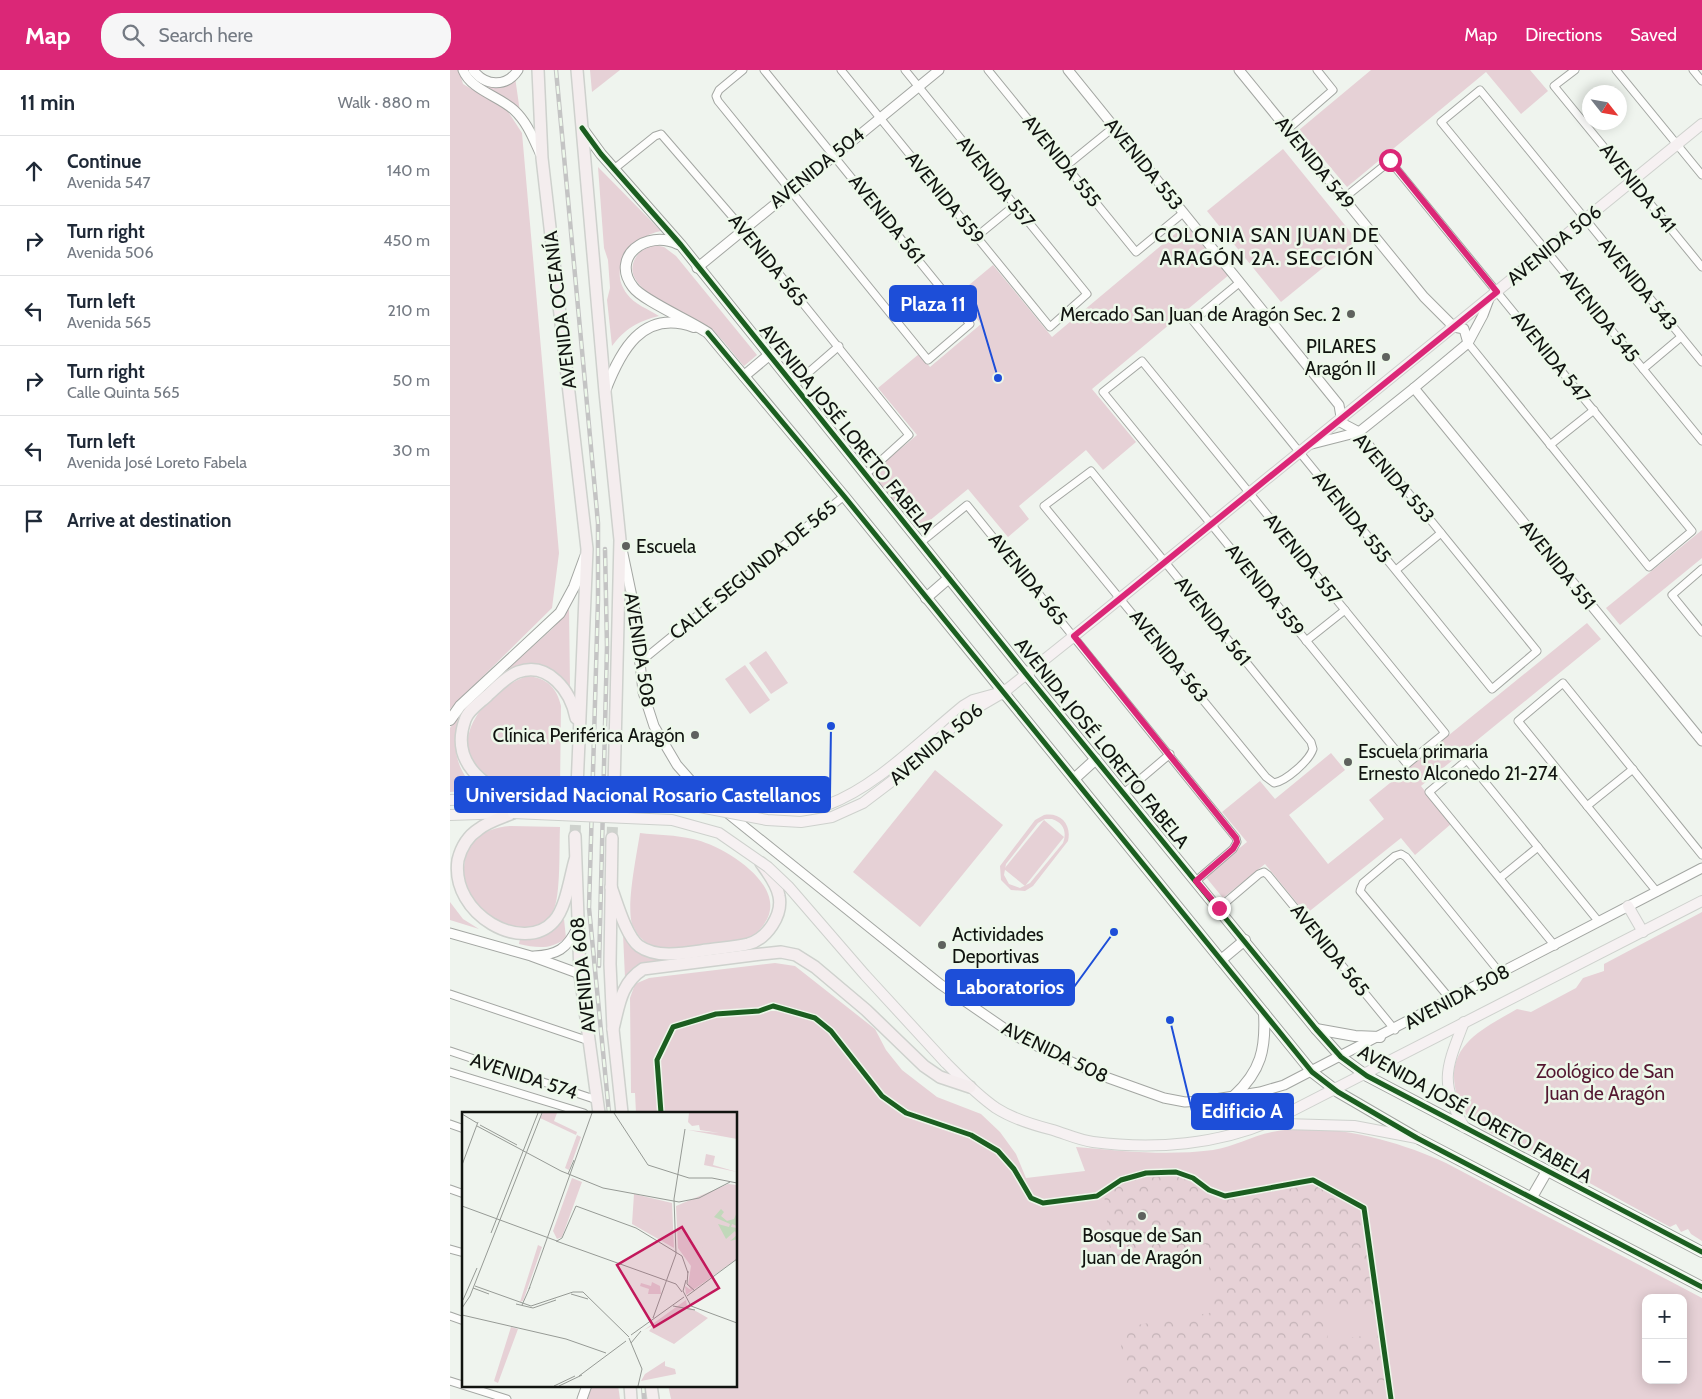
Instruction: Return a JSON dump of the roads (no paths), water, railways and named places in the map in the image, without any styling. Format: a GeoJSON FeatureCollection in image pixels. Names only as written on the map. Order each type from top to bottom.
{"type":"FeatureCollection","features":[{"type":"Feature","properties":{"kind":"highway","name":"AVENIDA OCEANÍA"},"geometry":{"type":"LineString","coordinates":[[538,70],[542,158],[588,549]]}},
{"type":"Feature","properties":{"kind":"highway","name":"AVENIDA OCEANÍA"},"geometry":{"type":"LineString","coordinates":[[577,70],[620,540]]}},
{"type":"Feature","properties":{"kind":"highway"},"geometry":{"type":"LineString","coordinates":[[614,788],[620,540]]}},
{"type":"Feature","properties":{"kind":"highway"},"geometry":{"type":"LineString","coordinates":[[577,788],[588,549]]}},
{"type":"Feature","properties":{"kind":"highway"},"geometry":{"type":"LineString","coordinates":[[516,799],[486,786],[465,762],[461,737],[465,719],[491,693],[518,672],[530,670],[546,674],[561,685],[569,696],[576,714],[578,735]]}},
{"type":"Feature","properties":{"kind":"highway"},"geometry":{"type":"LineString","coordinates":[[513,813],[476,830],[460,851],[455,878],[457,890],[469,911],[495,927],[520,933],[541,931],[549,927],[560,913],[575,860]]}},
{"type":"Feature","properties":{"kind":"highway","name":"AVENIDA 608"},"geometry":{"type":"LineString","coordinates":[[575,836],[580,974],[599,1112]]}},
{"type":"Feature","properties":{"kind":"highway","name":"AVENIDA 608"},"geometry":{"type":"LineString","coordinates":[[612,838],[610,964],[613,1029],[622,1112]]}},
{"type":"Feature","properties":{"kind":"highway"},"geometry":{"type":"LineString","coordinates":[[611,887],[628,930],[638,946],[666,954],[750,944],[769,930],[778,913],[780,897],[774,882],[758,860]]}},
{"type":"Feature","properties":{"kind":"highway"},"geometry":{"type":"LineString","coordinates":[[613,1029],[622,991],[629,980],[643,969],[753,955],[788,954],[801,957],[815,966],[866,1010],[924,1066],[940,1077],[970,1086]]}},
{"type":"Feature","properties":{"kind":"highway"},"geometry":{"type":"LineString","coordinates":[[630,1386],[631,1399]]}},
{"type":"Feature","properties":{"kind":"highway"},"geometry":{"type":"LineString","coordinates":[[651,1386],[653,1399]]}},
{"type":"Feature","properties":{"kind":"main road","name":"AVENIDA 506"},"geometry":{"type":"LineString","coordinates":[[450,800],[516,799],[679,803],[767,820],[801,822],[832,817],[863,803],[892,781],[968,713],[1004,692],[1074,636],[1702,124]]}},
{"type":"Feature","properties":{"kind":"main road","name":"AVENIDA JOSÉ LORETO FABELA"},"geometry":{"type":"LineString","coordinates":[[582,128],[614,169],[681,245],[697,268],[1026,674],[1316,1029],[1341,1057],[1366,1075],[1702,1252]]}},
{"type":"Feature","properties":{"kind":"main road"},"geometry":{"type":"LineString","coordinates":[[681,245],[667,239],[654,238],[635,248],[627,266],[628,277],[632,286],[639,294],[708,333],[844,496],[1312,1072],[1335,1090],[1417,1138],[1702,1287]]}},
{"type":"Feature","properties":{"kind":"main road"},"geometry":{"type":"LineString","coordinates":[[605,392],[617,360],[627,345],[640,333],[655,325],[673,323],[691,326],[708,333]]}},
{"type":"Feature","properties":{"kind":"main road"},"geometry":{"type":"LineString","coordinates":[[744,376],[768,356]]}},
{"type":"Feature","properties":{"kind":"main road"},"geometry":{"type":"LineString","coordinates":[[450,720],[460,706],[560,612],[574,587],[588,549]]}},
{"type":"Feature","properties":{"kind":"main road"},"geometry":{"type":"LineString","coordinates":[[926,598],[949,578]]}},
{"type":"Feature","properties":{"kind":"main road"},"geometry":{"type":"LineString","coordinates":[[700,791],[724,804],[775,814],[800,812],[826,806],[865,787],[964,706],[978,698],[1004,692]]}},
{"type":"Feature","properties":{"kind":"main road"},"geometry":{"type":"LineString","coordinates":[[1074,779],[1096,759]]}},
{"type":"Feature","properties":{"kind":"main road","name":"AVENIDA 508"},"geometry":{"type":"LineString","coordinates":[[450,815],[513,813],[672,820],[719,833],[758,860],[788,886],[865,975],[945,1062],[970,1086],[997,1108],[1026,1122],[1091,1142],[1157,1145],[1196,1142],[1252,1130],[1366,1075],[1464,1022],[1702,901]]}},
{"type":"Feature","properties":{"kind":"main road"},"geometry":{"type":"LineString","coordinates":[[1628,906],[1643,932]]}},
{"type":"Feature","properties":{"kind":"main road"},"geometry":{"type":"LineString","coordinates":[[1221,960],[1245,940]]}},
{"type":"Feature","properties":{"kind":"main road"},"geometry":{"type":"LineString","coordinates":[[1234,1096],[1247,1084],[1263,1055],[1264,1013]]}},
{"type":"Feature","properties":{"kind":"main road"},"geometry":{"type":"LineString","coordinates":[[1464,1022],[1446,1070],[1448,1093],[1464,1127]]}},
{"type":"Feature","properties":{"kind":"main road"},"geometry":{"type":"LineString","coordinates":[[1316,1029],[1355,1036],[1380,1036]]}},
{"type":"Feature","properties":{"kind":"main road"},"geometry":{"type":"LineString","coordinates":[[1276,1119],[1284,1124],[1354,1126],[1417,1138]]}},
{"type":"Feature","properties":{"kind":"main road"},"geometry":{"type":"LineString","coordinates":[[1532,1197],[1547,1171]]}},
{"type":"Feature","properties":{"kind":"street"},"geometry":{"type":"LineString","coordinates":[[463,70],[470,81],[514,110],[524,122],[542,158]]}},
{"type":"Feature","properties":{"kind":"street"},"geometry":{"type":"LineString","coordinates":[[473,70],[484,81],[492,83],[508,80],[518,70]]}},
{"type":"Feature","properties":{"kind":"street"},"geometry":{"type":"LineString","coordinates":[[743,70],[719,90],[716,96],[790,191]]}},
{"type":"Feature","properties":{"kind":"street","name":"AVENIDA 561"},"geometry":{"type":"LineString","coordinates":[[764,70],[835,154],[970,324],[928,360],[790,191]]}},
{"type":"Feature","properties":{"kind":"street","name":"AVENIDA 559"},"geometry":{"type":"LineString","coordinates":[[840,70],[1050,326]]}},
{"type":"Feature","properties":{"kind":"street","name":"AVENIDA 557"},"geometry":{"type":"LineString","coordinates":[[905,70],[1087,294],[1050,326]]}},
{"type":"Feature","properties":{"kind":"street","name":"AVENIDA 504"},"geometry":{"type":"LineString","coordinates":[[697,268],[938,70]]}},
{"type":"Feature","properties":{"kind":"street","name":"AVENIDA 555"},"geometry":{"type":"LineString","coordinates":[[988,70],[1136,252],[1183,213]]}},
{"type":"Feature","properties":{"kind":"street","name":"AVENIDA 553"},"geometry":{"type":"LineString","coordinates":[[1068,70],[1339,406],[1340,420],[1346,427],[1359,432],[1537,652],[1492,689]]}},
{"type":"Feature","properties":{"kind":"street","name":"AVENIDA 549"},"geometry":{"type":"LineString","coordinates":[[1239,70],[1424,297],[1454,328],[1464,329],[1468,343]]}},
{"type":"Feature","properties":{"kind":"street"},"geometry":{"type":"LineString","coordinates":[[1288,129],[1333,90],[1317,70]]}},
{"type":"Feature","properties":{"kind":"street","name":"AVENIDA 541"},"geometry":{"type":"LineString","coordinates":[[1576,70],[1554,86],[1702,267]]}},
{"type":"Feature","properties":{"kind":"street"},"geometry":{"type":"LineString","coordinates":[[1616,70],[1702,175]]}},
{"type":"Feature","properties":{"kind":"street"},"geometry":{"type":"LineString","coordinates":[[1693,70],[1702,81]]}},
{"type":"Feature","properties":{"kind":"street","name":"AVENIDA 543"},"geometry":{"type":"LineString","coordinates":[[1441,122],[1480,90],[1702,362]]}},
{"type":"Feature","properties":{"kind":"street","name":"AVENIDA 545"},"geometry":{"type":"LineString","coordinates":[[1441,122],[1702,441]]}},
{"type":"Feature","properties":{"kind":"street"},"geometry":{"type":"LineString","coordinates":[[1066,166],[1114,127]]}},
{"type":"Feature","properties":{"kind":"street","name":"AVENIDA 565"},"geometry":{"type":"LineString","coordinates":[[614,169],[655,136],[662,134],[839,346],[909,435],[865,475]]}},
{"type":"Feature","properties":{"kind":"street","name":"AVENIDA 547"},"geometry":{"type":"LineString","coordinates":[[1344,198],[1390,160],[1692,531],[1649,566],[1550,445]]}},
{"type":"Feature","properties":{"kind":"street"},"geometry":{"type":"LineString","coordinates":[[976,236],[1015,205]]}},
{"type":"Feature","properties":{"kind":"street","name":"AVENIDA 555"},"geometry":{"type":"LineString","coordinates":[[1239,282],[1193,321],[1304,449],[1396,570],[1492,689]]}},
{"type":"Feature","properties":{"kind":"street"},"geometry":{"type":"LineString","coordinates":[[1304,449],[1359,432],[1414,388],[1468,343],[1484,314],[1489,299]]}},
{"type":"Feature","properties":{"kind":"street"},"geometry":{"type":"LineString","coordinates":[[1643,369],[1682,337]]}},
{"type":"Feature","properties":{"kind":"street"},"geometry":{"type":"LineString","coordinates":[[1468,343],[1550,445],[1594,410]]}},
{"type":"Feature","properties":{"kind":"street"},"geometry":{"type":"LineString","coordinates":[[793,386],[839,346]]}},
{"type":"Feature","properties":{"kind":"street","name":"AVENIDA 559"},"geometry":{"type":"LineString","coordinates":[[1142,361],[1104,392],[1407,764]]}},
{"type":"Feature","properties":{"kind":"street","name":"AVENIDA 557"},"geometry":{"type":"LineString","coordinates":[[1142,361],[1445,733],[1407,764]]}},
{"type":"Feature","properties":{"kind":"street","name":"AVENIDA 551"},"geometry":{"type":"LineString","coordinates":[[1414,388],[1702,742]]}},
{"type":"Feature","properties":{"kind":"street","name":"AVENIDA 561"},"geometry":{"type":"LineString","coordinates":[[1091,471],[1311,742],[1313,749],[1309,757],[1282,780],[1274,783]]}},
{"type":"Feature","properties":{"kind":"street","name":"AVENIDA 563"},"geometry":{"type":"LineString","coordinates":[[1091,471],[1044,506],[1266,778],[1274,783]]}},
{"type":"Feature","properties":{"kind":"street","name":"CALLE SEGUNDA DE 565"},"geometry":{"type":"LineString","coordinates":[[639,663],[844,496]]}},
{"type":"Feature","properties":{"kind":"street","name":"AVENIDA 565"},"geometry":{"type":"LineString","coordinates":[[920,543],[967,504],[1170,754],[1237,842],[1233,849],[1196,881]]}},
{"type":"Feature","properties":{"kind":"street"},"geometry":{"type":"LineString","coordinates":[[1396,570],[1441,533]]}},
{"type":"Feature","properties":{"kind":"street","name":"AVENIDA 508"},"geometry":{"type":"LineString","coordinates":[[620,540],[635,611],[643,692],[654,726],[677,765],[700,791],[940,984],[1017,1038],[1100,1076],[1164,1098],[1185,1102],[1202,1101],[1260,1092],[1284,1085],[1395,1030],[1702,868]]}},
{"type":"Feature","properties":{"kind":"street"},"geometry":{"type":"LineString","coordinates":[[1702,570],[1672,595],[1702,632]]}},
{"type":"Feature","properties":{"kind":"street"},"geometry":{"type":"LineString","coordinates":[[1306,641],[1345,610]]}},
{"type":"Feature","properties":{"kind":"street"},"geometry":{"type":"LineString","coordinates":[[1657,892],[1518,721],[1563,683],[1702,855]]}},
{"type":"Feature","properties":{"kind":"street"},"geometry":{"type":"LineString","coordinates":[[1124,794],[1170,754]]}},
{"type":"Feature","properties":{"kind":"street"},"geometry":{"type":"LineString","coordinates":[[1554,946],[1429,792],[1467,760],[1599,922]]}},
{"type":"Feature","properties":{"kind":"street"},"geometry":{"type":"LineString","coordinates":[[1588,806],[1632,769]]}},
{"type":"Feature","properties":{"kind":"street"},"geometry":{"type":"LineString","coordinates":[[1500,878],[1538,847]]}},
{"type":"Feature","properties":{"kind":"street"},"geometry":{"type":"LineString","coordinates":[[1451,1000],[1362,894],[1360,888],[1376,872],[1401,854],[1406,857],[1501,974]]}},
{"type":"Feature","properties":{"kind":"street","name":"AVENIDA 565"},"geometry":{"type":"LineString","coordinates":[[1219,908],[1264,872],[1395,1030]]}},
{"type":"Feature","properties":{"kind":"street"},"geometry":{"type":"LineString","coordinates":[[531,956],[546,956],[560,952],[570,941],[577,928]]}},
{"type":"Feature","properties":{"kind":"street"},"geometry":{"type":"LineString","coordinates":[[450,933],[531,956],[580,974]]}},
{"type":"Feature","properties":{"kind":"street"},"geometry":{"type":"LineString","coordinates":[[450,994],[589,1041]]}},
{"type":"Feature","properties":{"kind":"street","name":"AVENIDA 574"},"geometry":{"type":"LineString","coordinates":[[450,1051],[597,1100]]}},
{"type":"Feature","properties":{"kind":"street"},"geometry":{"type":"LineString","coordinates":[[450,1072],[581,1112]]}},
{"type":"Feature","properties":{"kind":"street"},"geometry":{"type":"LineString","coordinates":[[450,1124],[462,1128]]}},
{"type":"Feature","properties":{"kind":"street"},"geometry":{"type":"LineString","coordinates":[[450,1189],[462,1193]]}},
{"type":"Feature","properties":{"kind":"street"},"geometry":{"type":"LineString","coordinates":[[450,1316],[462,1320]]}},
{"type":"Feature","properties":{"kind":"street"},"geometry":{"type":"LineString","coordinates":[[450,1381],[462,1385]]}},
{"type":"Feature","properties":{"kind":"street"},"geometry":{"type":"LineString","coordinates":[[466,1386],[507,1399]]}},
{"type":"Feature","properties":{"kind":"street"},"geometry":{"type":"LineString","coordinates":[[582,1399],[587,1386]]}},
{"type":"Feature","properties":{"kind":"tunnel"},"geometry":{"type":"LineString","coordinates":[[575,836],[577,788]]}},
{"type":"Feature","properties":{"kind":"tunnel"},"geometry":{"type":"LineString","coordinates":[[612,838],[614,788]]}},
{"type":"Feature","properties":{"kind":"railway"},"geometry":{"type":"LineString","coordinates":[[556,70],[598,523],[598,600],[589,908],[609,1112]]}},
{"type":"Feature","properties":{"kind":"railway"},"geometry":{"type":"LineString","coordinates":[[599,966],[607,647],[605,549]]}},
{"type":"Feature","properties":{"kind":"railway"},"geometry":{"type":"LineString","coordinates":[[643,1386],[644,1399]]}},
{"type":"Feature","properties":{"kind":"place","name":"Mercado San Juan de Aragón Sec. 2"},"geometry":{"type":"Point","coordinates":[1351,314]}},
{"type":"Feature","properties":{"kind":"place","name":"PILARES Aragón II"},"geometry":{"type":"Point","coordinates":[1386,357]}},
{"type":"Feature","properties":{"kind":"place","name":"Plaza 11"},"geometry":{"type":"Point","coordinates":[998,378]}},
{"type":"Feature","properties":{"kind":"place","name":"Escuela"},"geometry":{"type":"Point","coordinates":[626,546]}},
{"type":"Feature","properties":{"kind":"place","name":"Universidad Nacional Rosario Castellanos"},"geometry":{"type":"Point","coordinates":[831,726]}},
{"type":"Feature","properties":{"kind":"place","name":"Clínica Periférica Aragón"},"geometry":{"type":"Point","coordinates":[695,735]}},
{"type":"Feature","properties":{"kind":"place","name":"Escuela primaria Ernesto Alconedo 21-274"},"geometry":{"type":"Point","coordinates":[1348,762]}},
{"type":"Feature","properties":{"kind":"place","name":"Laboratorios"},"geometry":{"type":"Point","coordinates":[1114,932]}},
{"type":"Feature","properties":{"kind":"place","name":"Actividades Deportivas"},"geometry":{"type":"Point","coordinates":[942,945]}},
{"type":"Feature","properties":{"kind":"place","name":"Edificio A"},"geometry":{"type":"Point","coordinates":[1170,1020]}},
{"type":"Feature","properties":{"kind":"place","name":"Bosque de San Juan de Aragón"},"geometry":{"type":"Point","coordinates":[1142,1216]}},
{"type":"Feature","properties":{"kind":"district","name":"COLONIA SAN JUAN DE ARAGÓN 2A. SECCIÓN"},"geometry":{"type":"Point","coordinates":[1267,246]}},
{"type":"Feature","properties":{"kind":"park label","name":"Zoológico de San Juan de Aragón"},"geometry":{"type":"Point","coordinates":[1605,1082]}}]}
